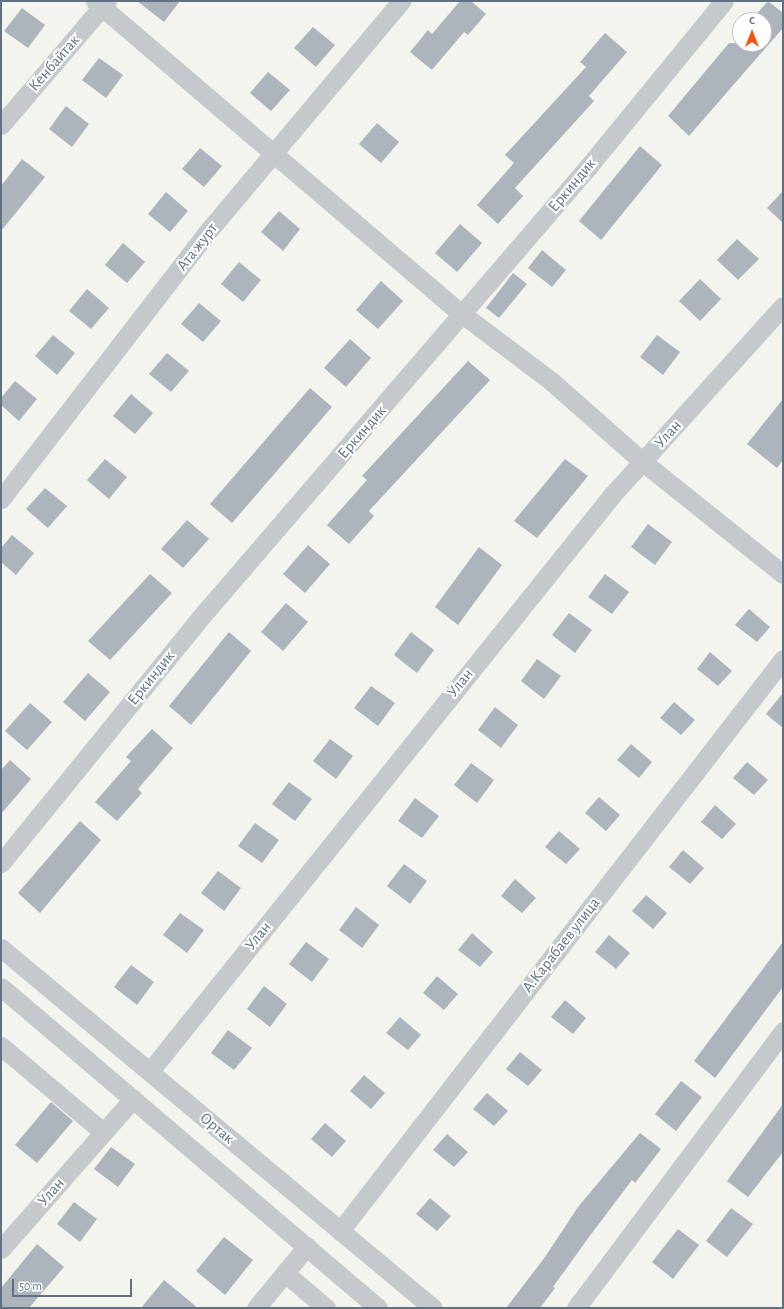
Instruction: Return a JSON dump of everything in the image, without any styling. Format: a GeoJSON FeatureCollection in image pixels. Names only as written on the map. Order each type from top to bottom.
{"type":"FeatureCollection","features":[{"type":"Feature","properties":{"kind":"street","name":"Ата журт"},"geometry":{"type":"LineString","coordinates":[[1,498],[204,236],[401,1]]}},
{"type":"Feature","properties":{"kind":"street","name":"Еркиндик"},"geometry":{"type":"LineString","coordinates":[[1,863],[206,611],[462,314],[724,1]]}},
{"type":"Feature","properties":{"kind":"street"},"geometry":{"type":"LineString","coordinates":[[101,3],[273,154],[462,314],[550,380],[643,462],[783,574]]}},
{"type":"Feature","properties":{"kind":"street","name":"Кенбайтак"},"geometry":{"type":"LineString","coordinates":[[1,125],[101,3]]}},
{"type":"Feature","properties":{"kind":"street","name":"Улан"},"geometry":{"type":"LineString","coordinates":[[150,1071],[613,494],[783,306]]}},
{"type":"Feature","properties":{"kind":"street","name":"А.Карабаев улица"},"geometry":{"type":"LineString","coordinates":[[340,1231],[783,659]]}},
{"type":"Feature","properties":{"kind":"street","name":"Ортак"},"geometry":{"type":"LineString","coordinates":[[1,948],[433,1308]]}},
{"type":"Feature","properties":{"kind":"street","name":"Ортак"},"geometry":{"type":"LineString","coordinates":[[1,987],[308,1246],[378,1308]]}},
{"type":"Feature","properties":{"kind":"street"},"geometry":{"type":"LineString","coordinates":[[576,1308],[783,1031]]}},
{"type":"Feature","properties":{"kind":"street"},"geometry":{"type":"LineString","coordinates":[[1,1046],[103,1132]]}},
{"type":"Feature","properties":{"kind":"street","name":"Улан"},"geometry":{"type":"LineString","coordinates":[[1,1249],[133,1099]]}},
{"type":"Feature","properties":{"kind":"street"},"geometry":{"type":"LineString","coordinates":[[256,1308],[308,1246]]}},
{"type":"Feature","properties":{"kind":"street"},"geometry":{"type":"LineString","coordinates":[[286,1273],[326,1308]]}},
{"type":"Feature","properties":{"kind":"building"},"geometry":{"type":"Polygon","coordinates":[[[137,1],[180,1],[164,22],[137,1]]]}},
{"type":"Feature","properties":{"kind":"building"},"geometry":{"type":"Polygon","coordinates":[[[460,1],[471,1],[486,14],[468,35],[464,32],[432,70],[410,52],[428,30],[432,34],[460,1]]]}},
{"type":"Feature","properties":{"kind":"building"},"geometry":{"type":"Polygon","coordinates":[[[768,1],[783,13],[783,28],[772,41],[772,12],[758,12],[768,1]]]}},
{"type":"Feature","properties":{"kind":"building"},"geometry":{"type":"Polygon","coordinates":[[[22,8],[45,25],[28,48],[4,31],[22,8]]]}},
{"type":"Feature","properties":{"kind":"building"},"geometry":{"type":"Polygon","coordinates":[[[313,27],[335,45],[316,67],[294,48],[313,27]]]}},
{"type":"Feature","properties":{"kind":"building"},"geometry":{"type":"Polygon","coordinates":[[[605,33],[627,52],[589,96],[594,101],[515,188],[523,196],[498,224],[477,205],[514,163],[505,155],[586,67],[580,62],[605,33]]]}},
{"type":"Feature","properties":{"kind":"building"},"geometry":{"type":"Polygon","coordinates":[[[729,43],[732,43],[732,52],[762,52],[689,136],[668,116],[729,43]]]}},
{"type":"Feature","properties":{"kind":"building"},"geometry":{"type":"Polygon","coordinates":[[[99,58],[123,75],[106,98],[82,80],[99,58]]]}},
{"type":"Feature","properties":{"kind":"building"},"geometry":{"type":"Polygon","coordinates":[[[268,72],[290,90],[271,111],[250,93],[268,72]]]}},
{"type":"Feature","properties":{"kind":"building"},"geometry":{"type":"Polygon","coordinates":[[[66,106],[89,124],[72,147],[49,129],[66,106]]]}},
{"type":"Feature","properties":{"kind":"building"},"geometry":{"type":"Polygon","coordinates":[[[377,123],[399,142],[381,163],[359,144],[377,123]]]}},
{"type":"Feature","properties":{"kind":"building"},"geometry":{"type":"Polygon","coordinates":[[[640,146],[662,165],[601,240],[579,221],[640,146]]]}},
{"type":"Feature","properties":{"kind":"building"},"geometry":{"type":"Polygon","coordinates":[[[200,148],[222,166],[204,187],[182,169],[200,148]]]}},
{"type":"Feature","properties":{"kind":"building"},"geometry":{"type":"Polygon","coordinates":[[[22,159],[45,177],[1,231],[1,186],[22,159]]]}},
{"type":"Feature","properties":{"kind":"building"},"geometry":{"type":"Polygon","coordinates":[[[783,191],[783,223],[767,208],[783,191]]]}},
{"type":"Feature","properties":{"kind":"building"},"geometry":{"type":"Polygon","coordinates":[[[166,192],[188,211],[170,232],[148,214],[166,192]]]}},
{"type":"Feature","properties":{"kind":"building"},"geometry":{"type":"Polygon","coordinates":[[[279,211],[300,229],[283,251],[261,232],[279,211]]]}},
{"type":"Feature","properties":{"kind":"building"},"geometry":{"type":"Polygon","coordinates":[[[460,224],[482,243],[457,272],[435,253],[460,224]]]}},
{"type":"Feature","properties":{"kind":"building"},"geometry":{"type":"Polygon","coordinates":[[[737,239],[759,259],[738,280],[717,260],[737,239]]]}},
{"type":"Feature","properties":{"kind":"building"},"geometry":{"type":"Polygon","coordinates":[[[123,243],[145,262],[127,283],[105,265],[123,243]]]}},
{"type":"Feature","properties":{"kind":"building"},"geometry":{"type":"Polygon","coordinates":[[[542,250],[566,270],[552,287],[528,268],[542,250]]]}},
{"type":"Feature","properties":{"kind":"building"},"geometry":{"type":"Polygon","coordinates":[[[239,262],[261,280],[243,302],[221,284],[239,262]]]}},
{"type":"Feature","properties":{"kind":"building"},"geometry":{"type":"Polygon","coordinates":[[[513,273],[527,284],[499,318],[486,308],[513,273]]]}},
{"type":"Feature","properties":{"kind":"building"},"geometry":{"type":"Polygon","coordinates":[[[700,279],[721,299],[700,321],[679,301],[700,279]]]}},
{"type":"Feature","properties":{"kind":"building"},"geometry":{"type":"Polygon","coordinates":[[[381,281],[403,301],[378,329],[356,310],[381,281]]]}},
{"type":"Feature","properties":{"kind":"building"},"geometry":{"type":"Polygon","coordinates":[[[87,289],[109,308],[91,329],[69,311],[87,289]]]}},
{"type":"Feature","properties":{"kind":"building"},"geometry":{"type":"Polygon","coordinates":[[[199,303],[221,321],[203,342],[181,324],[199,303]]]}},
{"type":"Feature","properties":{"kind":"building"},"geometry":{"type":"Polygon","coordinates":[[[53,335],[75,353],[57,375],[35,356],[53,335]]]}},
{"type":"Feature","properties":{"kind":"building"},"geometry":{"type":"Polygon","coordinates":[[[657,335],[680,352],[663,375],[640,357],[657,335]]]}},
{"type":"Feature","properties":{"kind":"building"},"geometry":{"type":"Polygon","coordinates":[[[350,339],[371,358],[346,387],[324,368],[350,339]]]}},
{"type":"Feature","properties":{"kind":"building"},"geometry":{"type":"Polygon","coordinates":[[[167,353],[189,371],[171,392],[149,374],[167,353]]]}},
{"type":"Feature","properties":{"kind":"building"},"geometry":{"type":"Polygon","coordinates":[[[468,361],[490,380],[369,511],[374,516],[349,544],[327,525],[367,480],[362,476],[468,361]]]}},
{"type":"Feature","properties":{"kind":"building"},"geometry":{"type":"Polygon","coordinates":[[[15,381],[37,399],[19,421],[1,405],[1,398],[15,381]]]}},
{"type":"Feature","properties":{"kind":"building"},"geometry":{"type":"Polygon","coordinates":[[[310,388],[332,407],[232,523],[210,504],[310,388]]]}},
{"type":"Feature","properties":{"kind":"building"},"geometry":{"type":"Polygon","coordinates":[[[131,394],[153,413],[135,434],[113,416],[131,394]]]}},
{"type":"Feature","properties":{"kind":"building"},"geometry":{"type":"Polygon","coordinates":[[[783,399],[783,460],[777,468],[747,444],[783,399]]]}},
{"type":"Feature","properties":{"kind":"building"},"geometry":{"type":"Polygon","coordinates":[[[105,459],[127,477],[109,499],[87,480],[105,459]]]}},
{"type":"Feature","properties":{"kind":"building"},"geometry":{"type":"Polygon","coordinates":[[[565,459],[588,476],[537,538],[514,521],[565,459]]]}},
{"type":"Feature","properties":{"kind":"building"},"geometry":{"type":"Polygon","coordinates":[[[45,488],[67,506],[48,528],[26,509],[45,488]]]}},
{"type":"Feature","properties":{"kind":"building"},"geometry":{"type":"Polygon","coordinates":[[[187,520],[209,539],[183,568],[161,549],[187,520]]]}},
{"type":"Feature","properties":{"kind":"building"},"geometry":{"type":"Polygon","coordinates":[[[648,524],[672,542],[655,565],[631,547],[648,524]]]}},
{"type":"Feature","properties":{"kind":"building"},"geometry":{"type":"Polygon","coordinates":[[[12,535],[34,553],[16,575],[1,562],[1,548],[12,535]]]}},
{"type":"Feature","properties":{"kind":"building"},"geometry":{"type":"Polygon","coordinates":[[[308,545],[330,564],[305,593],[283,574],[308,545]]]}},
{"type":"Feature","properties":{"kind":"building"},"geometry":{"type":"Polygon","coordinates":[[[479,547],[502,565],[458,625],[435,607],[479,547]]]}},
{"type":"Feature","properties":{"kind":"building"},"geometry":{"type":"Polygon","coordinates":[[[150,574],[172,593],[110,660],[88,641],[150,574]]]}},
{"type":"Feature","properties":{"kind":"building"},"geometry":{"type":"Polygon","coordinates":[[[605,574],[629,592],[612,614],[588,597],[605,574]]]}},
{"type":"Feature","properties":{"kind":"building"},"geometry":{"type":"Polygon","coordinates":[[[286,603],[308,622],[283,651],[261,632],[286,603]]]}},
{"type":"Feature","properties":{"kind":"building"},"geometry":{"type":"Polygon","coordinates":[[[749,609],[770,627],[757,642],[735,625],[749,609]]]}},
{"type":"Feature","properties":{"kind":"building"},"geometry":{"type":"Polygon","coordinates":[[[569,613],[592,630],[575,653],[552,635],[569,613]]]}},
{"type":"Feature","properties":{"kind":"building"},"geometry":{"type":"Polygon","coordinates":[[[229,632],[251,651],[191,725],[169,706],[229,632]]]}},
{"type":"Feature","properties":{"kind":"building"},"geometry":{"type":"Polygon","coordinates":[[[411,632],[434,650],[417,673],[394,655],[411,632]]]}},
{"type":"Feature","properties":{"kind":"building"},"geometry":{"type":"Polygon","coordinates":[[[710,652],[732,671],[718,686],[697,669],[710,652]]]}},
{"type":"Feature","properties":{"kind":"building"},"geometry":{"type":"Polygon","coordinates":[[[537,659],[561,676],[544,699],[521,681],[537,659]]]}},
{"type":"Feature","properties":{"kind":"building"},"geometry":{"type":"Polygon","coordinates":[[[88,673],[110,692],[85,721],[63,702],[88,673]]]}},
{"type":"Feature","properties":{"kind":"building"},"geometry":{"type":"Polygon","coordinates":[[[371,686],[395,703],[378,726],[354,708],[371,686]]]}},
{"type":"Feature","properties":{"kind":"building"},"geometry":{"type":"Polygon","coordinates":[[[783,693],[783,728],[766,714],[783,693]]]}},
{"type":"Feature","properties":{"kind":"building"},"geometry":{"type":"Polygon","coordinates":[[[674,702],[695,720],[681,735],[660,718],[674,702]]]}},
{"type":"Feature","properties":{"kind":"building"},"geometry":{"type":"Polygon","coordinates":[[[30,703],[52,722],[27,750],[5,731],[30,703]]]}},
{"type":"Feature","properties":{"kind":"building"},"geometry":{"type":"Polygon","coordinates":[[[495,707],[518,725],[501,748],[478,730],[495,707]]]}},
{"type":"Feature","properties":{"kind":"building"},"geometry":{"type":"Polygon","coordinates":[[[152,729],[173,748],[138,789],[142,793],[117,821],[95,802],[131,761],[126,757],[152,729]]]}},
{"type":"Feature","properties":{"kind":"building"},"geometry":{"type":"Polygon","coordinates":[[[330,739],[353,756],[336,779],[313,761],[330,739]]]}},
{"type":"Feature","properties":{"kind":"building"},"geometry":{"type":"Polygon","coordinates":[[[631,744],[652,762],[639,778],[617,760],[631,744]]]}},
{"type":"Feature","properties":{"kind":"building"},"geometry":{"type":"Polygon","coordinates":[[[10,760],[31,779],[1,814],[1,770],[10,760]]]}},
{"type":"Feature","properties":{"kind":"building"},"geometry":{"type":"Polygon","coordinates":[[[747,762],[768,780],[754,795],[733,778],[747,762]]]}},
{"type":"Feature","properties":{"kind":"building"},"geometry":{"type":"Polygon","coordinates":[[[471,763],[494,780],[477,803],[454,785],[471,763]]]}},
{"type":"Feature","properties":{"kind":"building"},"geometry":{"type":"Polygon","coordinates":[[[289,782],[312,799],[295,821],[272,804],[289,782]]]}},
{"type":"Feature","properties":{"kind":"building"},"geometry":{"type":"Polygon","coordinates":[[[599,797],[620,815],[606,831],[585,813],[599,797]]]}},
{"type":"Feature","properties":{"kind":"building"},"geometry":{"type":"Polygon","coordinates":[[[415,798],[439,816],[422,838],[398,821],[415,798]]]}},
{"type":"Feature","properties":{"kind":"building"},"geometry":{"type":"Polygon","coordinates":[[[715,805],[736,824],[722,839],[701,822],[715,805]]]}},
{"type":"Feature","properties":{"kind":"building"},"geometry":{"type":"Polygon","coordinates":[[[80,821],[101,840],[40,913],[18,893],[80,821]]]}},
{"type":"Feature","properties":{"kind":"building"},"geometry":{"type":"Polygon","coordinates":[[[255,823],[279,840],[262,863],[238,846],[255,823]]]}},
{"type":"Feature","properties":{"kind":"building"},"geometry":{"type":"Polygon","coordinates":[[[559,831],[580,849],[566,864],[545,847],[559,831]]]}},
{"type":"Feature","properties":{"kind":"building"},"geometry":{"type":"Polygon","coordinates":[[[683,850],[704,868],[690,884],[669,867],[683,850]]]}},
{"type":"Feature","properties":{"kind":"building"},"geometry":{"type":"Polygon","coordinates":[[[404,864],[427,881],[410,904],[387,886],[404,864]]]}},
{"type":"Feature","properties":{"kind":"building"},"geometry":{"type":"Polygon","coordinates":[[[218,871],[241,888],[224,911],[201,893],[218,871]]]}},
{"type":"Feature","properties":{"kind":"building"},"geometry":{"type":"Polygon","coordinates":[[[515,879],[536,898],[522,913],[501,896],[515,879]]]}},
{"type":"Feature","properties":{"kind":"building"},"geometry":{"type":"Polygon","coordinates":[[[646,895],[667,913],[653,929],[632,911],[646,895]]]}},
{"type":"Feature","properties":{"kind":"building"},"geometry":{"type":"Polygon","coordinates":[[[356,907],[379,925],[362,948],[339,930],[356,907]]]}},
{"type":"Feature","properties":{"kind":"building"},"geometry":{"type":"Polygon","coordinates":[[[180,913],[204,930],[187,953],[163,935],[180,913]]]}},
{"type":"Feature","properties":{"kind":"building"},"geometry":{"type":"Polygon","coordinates":[[[472,933],[493,952],[480,967],[458,950],[472,933]]]}},
{"type":"Feature","properties":{"kind":"building"},"geometry":{"type":"Polygon","coordinates":[[[609,935],[630,953],[616,969],[595,952],[609,935]]]}},
{"type":"Feature","properties":{"kind":"building"},"geometry":{"type":"Polygon","coordinates":[[[306,942],[329,959],[312,982],[289,964],[306,942]]]}},
{"type":"Feature","properties":{"kind":"building"},"geometry":{"type":"Polygon","coordinates":[[[783,942],[783,987],[715,1078],[694,1061],[783,942]]]}},
{"type":"Feature","properties":{"kind":"building"},"geometry":{"type":"Polygon","coordinates":[[[131,965],[154,982],[137,1005],[114,987],[131,965]]]}},
{"type":"Feature","properties":{"kind":"building"},"geometry":{"type":"Polygon","coordinates":[[[437,976],[458,994],[444,1010],[423,993],[437,976]]]}},
{"type":"Feature","properties":{"kind":"building"},"geometry":{"type":"Polygon","coordinates":[[[264,986],[287,1004],[270,1027],[247,1009],[264,986]]]}},
{"type":"Feature","properties":{"kind":"building"},"geometry":{"type":"Polygon","coordinates":[[[565,1000],[586,1018],[573,1034],[551,1017],[565,1000]]]}},
{"type":"Feature","properties":{"kind":"building"},"geometry":{"type":"Polygon","coordinates":[[[400,1017],[421,1035],[408,1050],[386,1033],[400,1017]]]}},
{"type":"Feature","properties":{"kind":"building"},"geometry":{"type":"Polygon","coordinates":[[[228,1030],[252,1048],[234,1070],[211,1053],[228,1030]]]}},
{"type":"Feature","properties":{"kind":"building"},"geometry":{"type":"Polygon","coordinates":[[[520,1052],[542,1070],[528,1086],[506,1069],[520,1052]]]}},
{"type":"Feature","properties":{"kind":"building"},"geometry":{"type":"Polygon","coordinates":[[[364,1075],[385,1093],[371,1109],[350,1091],[364,1075]]]}},
{"type":"Feature","properties":{"kind":"building"},"geometry":{"type":"Polygon","coordinates":[[[681,1081],[702,1097],[676,1131],[655,1114],[681,1081]]]}},
{"type":"Feature","properties":{"kind":"building"},"geometry":{"type":"Polygon","coordinates":[[[487,1093],[508,1111],[494,1126],[473,1109],[487,1093]]]}},
{"type":"Feature","properties":{"kind":"building"},"geometry":{"type":"Polygon","coordinates":[[[51,1102],[73,1121],[37,1163],[15,1145],[51,1102]]]}},
{"type":"Feature","properties":{"kind":"building"},"geometry":{"type":"Polygon","coordinates":[[[783,1104],[783,1152],[748,1197],[727,1181],[783,1104]]]}},
{"type":"Feature","properties":{"kind":"building"},"geometry":{"type":"Polygon","coordinates":[[[325,1123],[346,1141],[332,1157],[311,1139],[325,1123]]]}},
{"type":"Feature","properties":{"kind":"building"},"geometry":{"type":"Polygon","coordinates":[[[640,1133],[661,1149],[635,1183],[632,1180],[553,1287],[555,1288],[540,1308],[506,1308],[545,1257],[578,1207],[640,1133]]]}},
{"type":"Feature","properties":{"kind":"building"},"geometry":{"type":"Polygon","coordinates":[[[447,1134],[468,1152],[454,1167],[433,1150],[447,1134]]]}},
{"type":"Feature","properties":{"kind":"building"},"geometry":{"type":"Polygon","coordinates":[[[111,1147],[135,1164],[118,1187],[94,1169],[111,1147]]]}},
{"type":"Feature","properties":{"kind":"building"},"geometry":{"type":"Polygon","coordinates":[[[430,1198],[451,1216],[437,1231],[416,1214],[430,1198]]]}},
{"type":"Feature","properties":{"kind":"building"},"geometry":{"type":"Polygon","coordinates":[[[74,1202],[97,1219],[80,1242],[57,1224],[74,1202]]]}},
{"type":"Feature","properties":{"kind":"building"},"geometry":{"type":"Polygon","coordinates":[[[731,1208],[753,1224],[727,1257],[706,1241],[731,1208]]]}},
{"type":"Feature","properties":{"kind":"building"},"geometry":{"type":"Polygon","coordinates":[[[678,1229],[699,1245],[673,1279],[652,1262],[678,1229]]]}},
{"type":"Feature","properties":{"kind":"building"},"geometry":{"type":"Polygon","coordinates":[[[224,1237],[253,1260],[225,1295],[196,1271],[224,1237]]]}},
{"type":"Feature","properties":{"kind":"building"},"geometry":{"type":"Polygon","coordinates":[[[37,1244],[64,1267],[29,1308],[1,1308],[1,1288],[37,1244]]]}},
{"type":"Feature","properties":{"kind":"building"},"geometry":{"type":"Polygon","coordinates":[[[164,1280],[198,1308],[141,1308],[164,1280]]]}}]}
